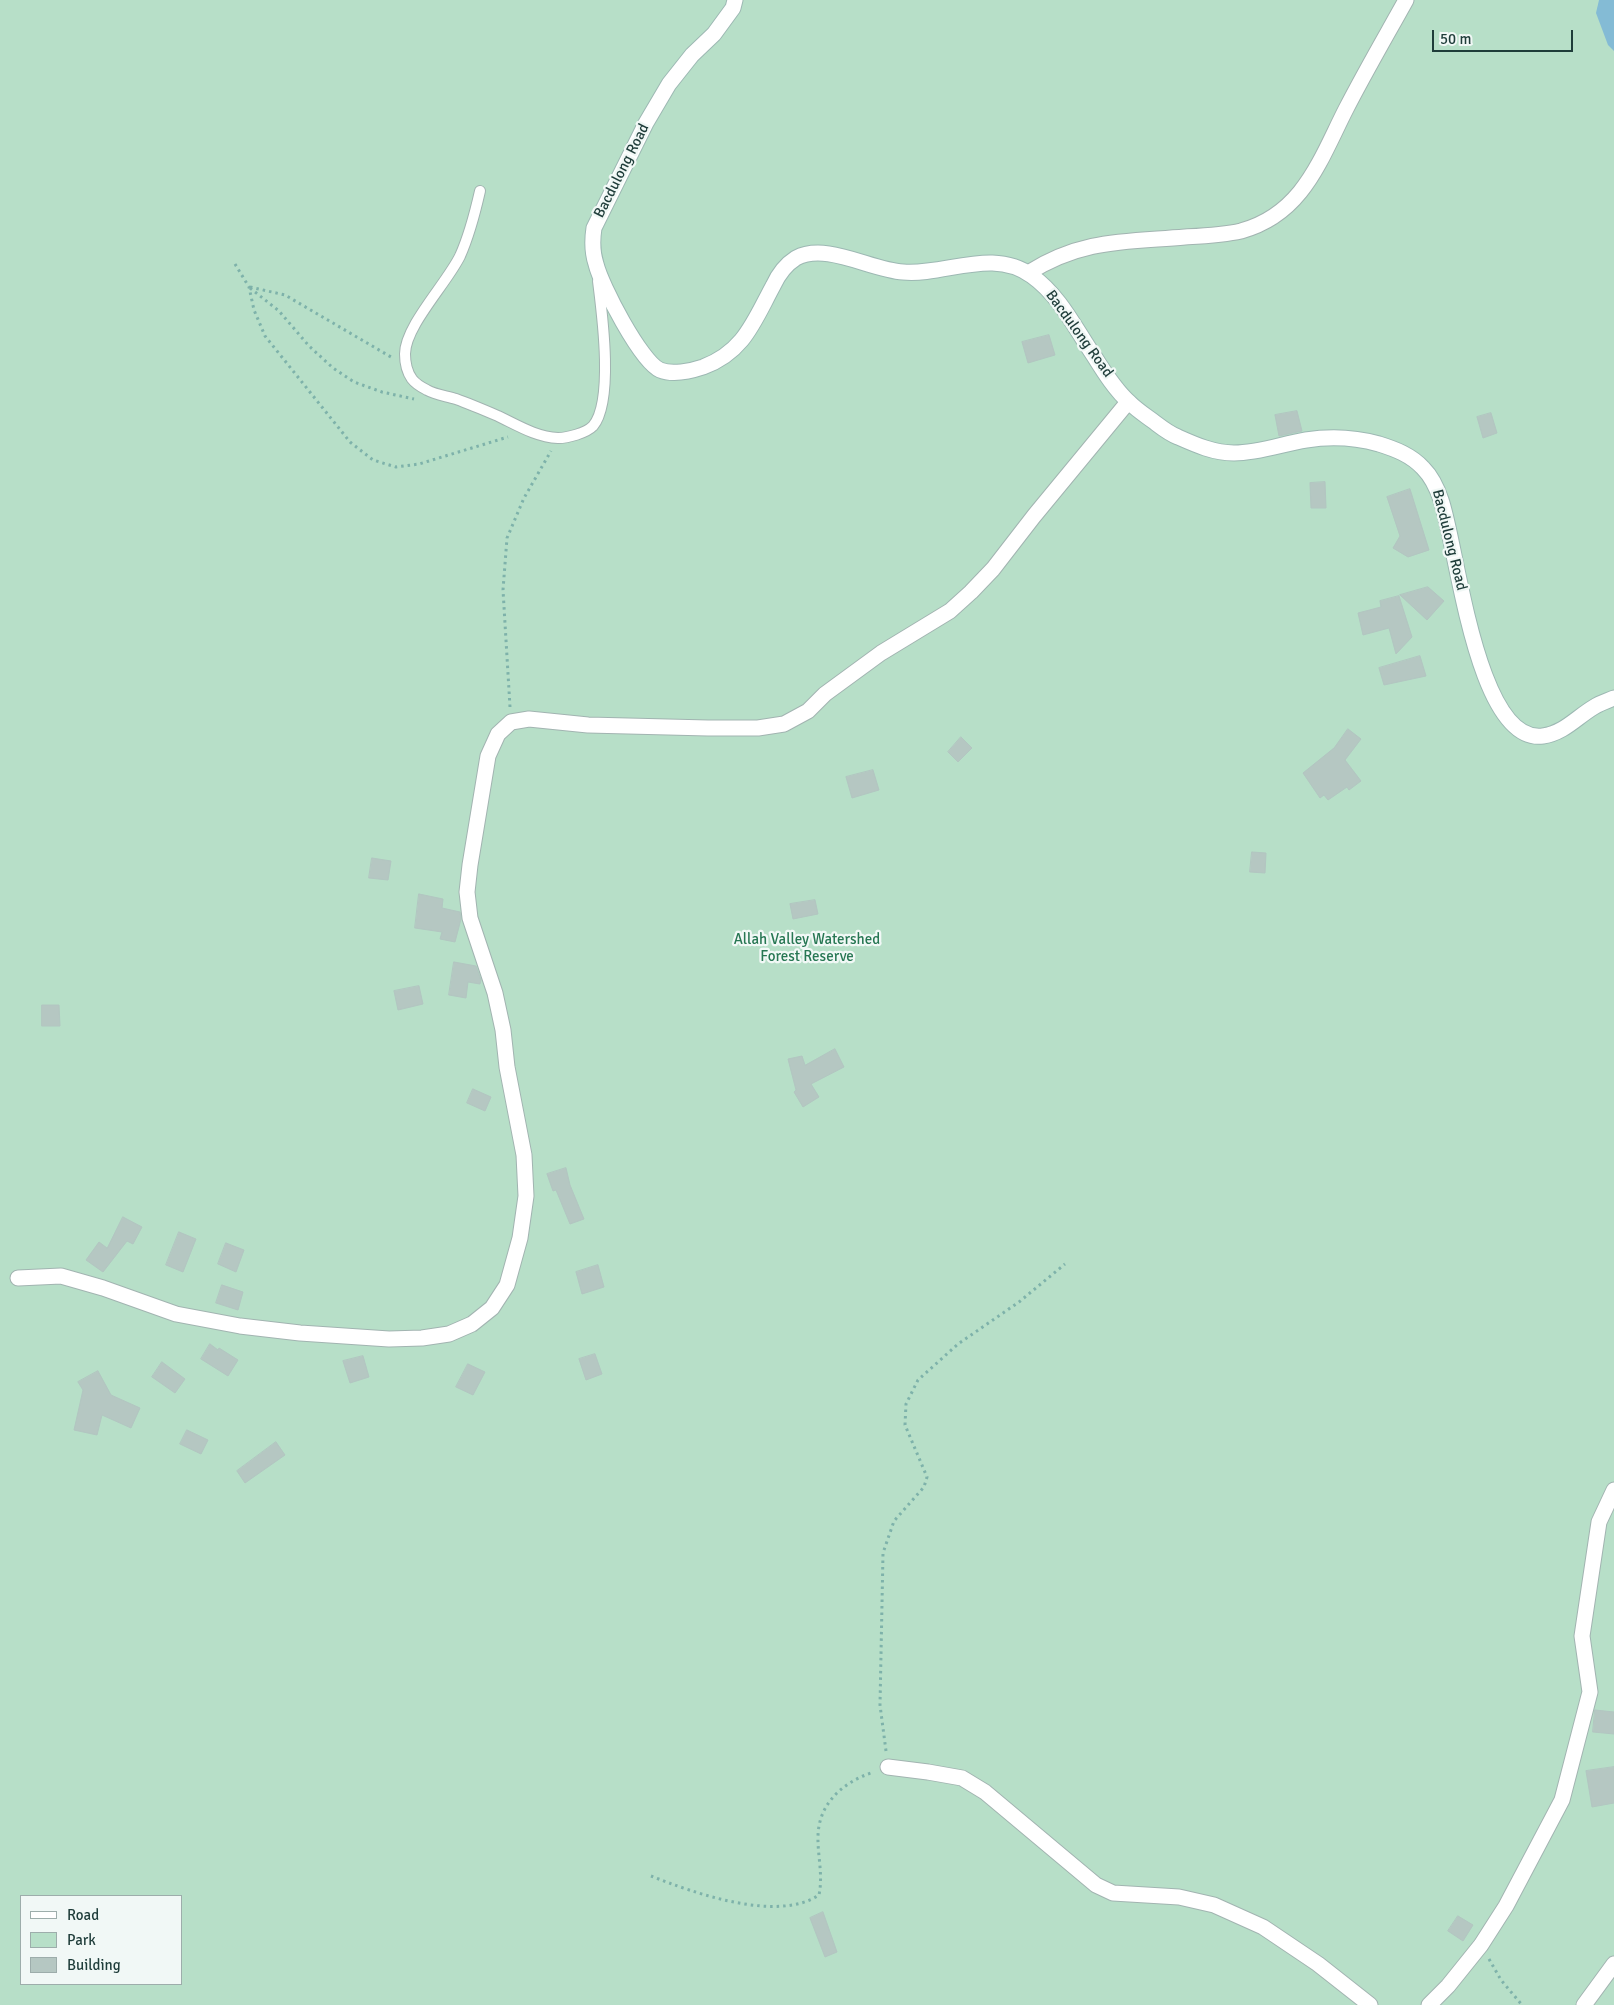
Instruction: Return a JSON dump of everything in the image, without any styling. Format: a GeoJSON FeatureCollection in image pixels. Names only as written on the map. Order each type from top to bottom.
{"type":"FeatureCollection","features":[{"type":"Feature","properties":{"kind":"street","name":"Bacdulong Road"},"geometry":{"type":"LineString","coordinates":[[735,0],[733,8],[714,34],[692,55],[669,84],[646,123],[594,228],[592,245],[596,268],[634,341],[650,362],[660,370],[676,372],[702,368],[724,357],[740,344],[752,329],[780,272],[796,258],[812,253],[830,254],[883,270],[906,273],[931,271],[974,263],[1003,264],[1028,273],[1053,294],[1095,358],[1128,402],[1172,434],[1209,450],[1232,453],[1255,451],[1305,440],[1337,437],[1363,440],[1400,451],[1422,467],[1434,482],[1443,504],[1460,587],[1479,661],[1497,701],[1510,722],[1526,734],[1542,736],[1558,731],[1595,706],[1614,698]]}},
{"type":"Feature","properties":{"kind":"street"},"geometry":{"type":"LineString","coordinates":[[1028,273],[1048,261],[1072,251],[1094,245],[1241,231],[1264,221],[1287,206],[1300,194],[1313,175],[1363,76],[1406,0]]}},
{"type":"Feature","properties":{"kind":"street"},"geometry":{"type":"LineString","coordinates":[[18,1278],[61,1276],[103,1288],[176,1314],[240,1326],[300,1333],[389,1339],[422,1338],[449,1334],[472,1324],[492,1308],[507,1285],[520,1238],[526,1196],[524,1155],[503,1030],[495,993],[470,918],[467,892],[488,756],[498,734],[511,722],[529,719],[588,725],[708,728],[758,728],[784,724],[808,711],[824,694],[881,653],[950,611],[971,592],[993,569],[1128,402]]}},
{"type":"Feature","properties":{"kind":"street"},"geometry":{"type":"LineString","coordinates":[[1429,2005],[1448,1986],[1481,1945],[1506,1906],[1562,1800],[1590,1692],[1582,1636],[1599,1522],[1614,1490]]}},
{"type":"Feature","properties":{"kind":"street"},"geometry":{"type":"LineString","coordinates":[[888,1767],[962,1778],[985,1792],[1096,1885],[1113,1893],[1179,1897],[1214,1905],[1263,1927],[1318,1964],[1370,2005]]}},
{"type":"Feature","properties":{"kind":"street"},"geometry":{"type":"LineString","coordinates":[[1584,2005],[1614,1964]]}},
{"type":"Feature","properties":{"kind":"lane"},"geometry":{"type":"LineString","coordinates":[[480,191],[473,222],[460,256],[442,286],[413,327],[404,353],[406,365],[413,380],[427,390],[464,402],[528,431],[558,438],[578,434],[592,427],[599,416],[604,395],[603,323],[596,268]]}},
{"type":"Feature","properties":{"kind":"path"},"geometry":{"type":"LineString","coordinates":[[235,264],[249,287],[254,310],[265,336],[350,442],[373,460],[396,467],[419,464],[528,431]]}},
{"type":"Feature","properties":{"kind":"path"},"geometry":{"type":"LineString","coordinates":[[249,287],[285,295],[406,365]]}},
{"type":"Feature","properties":{"kind":"path"},"geometry":{"type":"LineString","coordinates":[[249,287],[279,311],[309,346],[333,368],[354,382],[382,392],[410,399],[420,399]]}},
{"type":"Feature","properties":{"kind":"path"},"geometry":{"type":"LineString","coordinates":[[511,722],[503,590],[506,538],[524,498],[558,438]]}},
{"type":"Feature","properties":{"kind":"path"},"geometry":{"type":"LineString","coordinates":[[651,1876],[694,1892],[731,1901],[787,1906],[808,1902],[818,1895],[822,1882],[819,1826],[828,1804],[844,1786],[888,1767],[880,1705],[883,1553],[894,1521],[924,1487],[927,1477],[905,1425],[906,1404],[918,1380],[958,1344],[1019,1302],[1065,1264]]}},
{"type":"Feature","properties":{"kind":"path"},"geometry":{"type":"LineString","coordinates":[[1481,1945],[1501,1980],[1522,2005]]}},
{"type":"Feature","properties":{"kind":"green space","name":"Allah Valley Watershed Forest Reserve"},"geometry":{"type":"Polygon","coordinates":[[[0,0],[1614,0],[1614,2005],[0,2005],[0,0]]]}},
{"type":"Feature","properties":{"kind":"water"},"geometry":{"type":"Polygon","coordinates":[[[1599,0],[1614,0],[1614,51],[1608,45],[1596,13],[1599,0]]]}},
{"type":"Feature","properties":{"kind":"building"},"geometry":{"type":"Polygon","coordinates":[[[1049,335],[1055,355],[1028,363],[1022,342],[1049,335]]]}},
{"type":"Feature","properties":{"kind":"building"},"geometry":{"type":"Polygon","coordinates":[[[1297,411],[1302,431],[1279,436],[1275,415],[1297,411]]]}},
{"type":"Feature","properties":{"kind":"building"},"geometry":{"type":"Polygon","coordinates":[[[1491,413],[1497,433],[1483,438],[1477,417],[1491,413]]]}},
{"type":"Feature","properties":{"kind":"building"},"geometry":{"type":"Polygon","coordinates":[[[1325,482],[1326,508],[1311,508],[1310,483],[1325,482]]]}},
{"type":"Feature","properties":{"kind":"building"},"geometry":{"type":"Polygon","coordinates":[[[1410,489],[1429,550],[1408,557],[1393,548],[1400,536],[1387,497],[1410,489]]]}},
{"type":"Feature","properties":{"kind":"building"},"geometry":{"type":"Polygon","coordinates":[[[1428,587],[1444,601],[1427,620],[1400,595],[1428,587]]]}},
{"type":"Feature","properties":{"kind":"building"},"geometry":{"type":"Polygon","coordinates":[[[1399,596],[1412,637],[1396,654],[1389,628],[1363,635],[1358,613],[1381,607],[1380,601],[1399,596]]]}},
{"type":"Feature","properties":{"kind":"building"},"geometry":{"type":"Polygon","coordinates":[[[1420,656],[1426,676],[1384,685],[1379,668],[1420,656]]]}},
{"type":"Feature","properties":{"kind":"building"},"geometry":{"type":"Polygon","coordinates":[[[1348,729],[1361,739],[1345,760],[1361,781],[1349,790],[1347,787],[1328,800],[1324,795],[1320,798],[1303,773],[1334,748],[1348,729]]]}},
{"type":"Feature","properties":{"kind":"building"},"geometry":{"type":"Polygon","coordinates":[[[961,737],[972,748],[958,762],[948,752],[961,737]]]}},
{"type":"Feature","properties":{"kind":"building"},"geometry":{"type":"Polygon","coordinates":[[[873,770],[879,790],[852,798],[846,777],[873,770]]]}},
{"type":"Feature","properties":{"kind":"building"},"geometry":{"type":"Polygon","coordinates":[[[1252,852],[1266,853],[1265,873],[1250,872],[1252,852]]]}},
{"type":"Feature","properties":{"kind":"building"},"geometry":{"type":"Polygon","coordinates":[[[372,858],[391,861],[388,880],[369,878],[372,858]]]}},
{"type":"Feature","properties":{"kind":"building"},"geometry":{"type":"Polygon","coordinates":[[[419,894],[443,899],[442,908],[460,912],[461,919],[455,942],[440,939],[442,932],[415,928],[419,894]]]}},
{"type":"Feature","properties":{"kind":"building"},"geometry":{"type":"Polygon","coordinates":[[[815,900],[818,914],[793,919],[790,904],[815,900]]]}},
{"type":"Feature","properties":{"kind":"building"},"geometry":{"type":"Polygon","coordinates":[[[454,962],[476,966],[481,980],[480,984],[468,982],[466,998],[449,995],[454,962]]]}},
{"type":"Feature","properties":{"kind":"building"},"geometry":{"type":"Polygon","coordinates":[[[419,986],[423,1004],[398,1010],[394,991],[419,986]]]}},
{"type":"Feature","properties":{"kind":"building"},"geometry":{"type":"Polygon","coordinates":[[[42,1005],[59,1005],[60,1026],[42,1026],[42,1005]]]}},
{"type":"Feature","properties":{"kind":"building"},"geometry":{"type":"Polygon","coordinates":[[[835,1049],[844,1067],[811,1084],[819,1097],[803,1107],[794,1092],[796,1090],[788,1059],[802,1056],[805,1065],[835,1049]]]}},
{"type":"Feature","properties":{"kind":"building"},"geometry":{"type":"Polygon","coordinates":[[[473,1089],[491,1097],[485,1111],[467,1103],[473,1089]]]}},
{"type":"Feature","properties":{"kind":"building"},"geometry":{"type":"Polygon","coordinates":[[[566,1168],[570,1185],[584,1219],[570,1224],[556,1190],[553,1191],[547,1174],[566,1168]]]}},
{"type":"Feature","properties":{"kind":"building"},"geometry":{"type":"Polygon","coordinates":[[[123,1217],[142,1227],[133,1244],[127,1241],[103,1272],[86,1260],[99,1242],[107,1248],[123,1217]]]}},
{"type":"Feature","properties":{"kind":"building"},"geometry":{"type":"Polygon","coordinates":[[[179,1232],[196,1239],[183,1272],[166,1265],[179,1232]]]}},
{"type":"Feature","properties":{"kind":"building"},"geometry":{"type":"Polygon","coordinates":[[[226,1243],[244,1250],[236,1272],[218,1264],[226,1243]]]}},
{"type":"Feature","properties":{"kind":"building"},"geometry":{"type":"Polygon","coordinates":[[[598,1265],[604,1287],[582,1294],[576,1272],[598,1265]]]}},
{"type":"Feature","properties":{"kind":"building"},"geometry":{"type":"Polygon","coordinates":[[[222,1285],[243,1292],[238,1310],[216,1303],[222,1285]]]}},
{"type":"Feature","properties":{"kind":"building"},"geometry":{"type":"Polygon","coordinates":[[[210,1344],[238,1360],[228,1376],[201,1359],[210,1344]]]}},
{"type":"Feature","properties":{"kind":"building"},"geometry":{"type":"Polygon","coordinates":[[[595,1354],[602,1374],[586,1380],[579,1359],[595,1354]]]}},
{"type":"Feature","properties":{"kind":"building"},"geometry":{"type":"Polygon","coordinates":[[[363,1356],[369,1377],[350,1383],[343,1361],[363,1356]]]}},
{"type":"Feature","properties":{"kind":"building"},"geometry":{"type":"Polygon","coordinates":[[[162,1362],[185,1379],[175,1393],[152,1377],[162,1362]]]}},
{"type":"Feature","properties":{"kind":"building"},"geometry":{"type":"Polygon","coordinates":[[[468,1364],[485,1372],[473,1395],[456,1387],[468,1364]]]}},
{"type":"Feature","properties":{"kind":"building"},"geometry":{"type":"Polygon","coordinates":[[[98,1371],[111,1395],[140,1408],[131,1428],[102,1415],[97,1435],[74,1430],[83,1390],[78,1382],[98,1371]]]}},
{"type":"Feature","properties":{"kind":"building"},"geometry":{"type":"Polygon","coordinates":[[[187,1430],[208,1440],[201,1454],[180,1444],[187,1430]]]}},
{"type":"Feature","properties":{"kind":"building"},"geometry":{"type":"Polygon","coordinates":[[[276,1442],[285,1455],[245,1483],[237,1471],[276,1442]]]}},
{"type":"Feature","properties":{"kind":"building"},"geometry":{"type":"Polygon","coordinates":[[[1595,1710],[1614,1712],[1614,1734],[1593,1732],[1595,1710]]]}},
{"type":"Feature","properties":{"kind":"building"},"geometry":{"type":"Polygon","coordinates":[[[1614,1767],[1614,1803],[1592,1807],[1586,1771],[1614,1767]]]}},
{"type":"Feature","properties":{"kind":"building"},"geometry":{"type":"Polygon","coordinates":[[[823,1912],[837,1952],[825,1957],[810,1918],[823,1912]]]}},
{"type":"Feature","properties":{"kind":"building"},"geometry":{"type":"Polygon","coordinates":[[[1458,1916],[1473,1925],[1463,1941],[1448,1931],[1458,1916]]]}}]}
